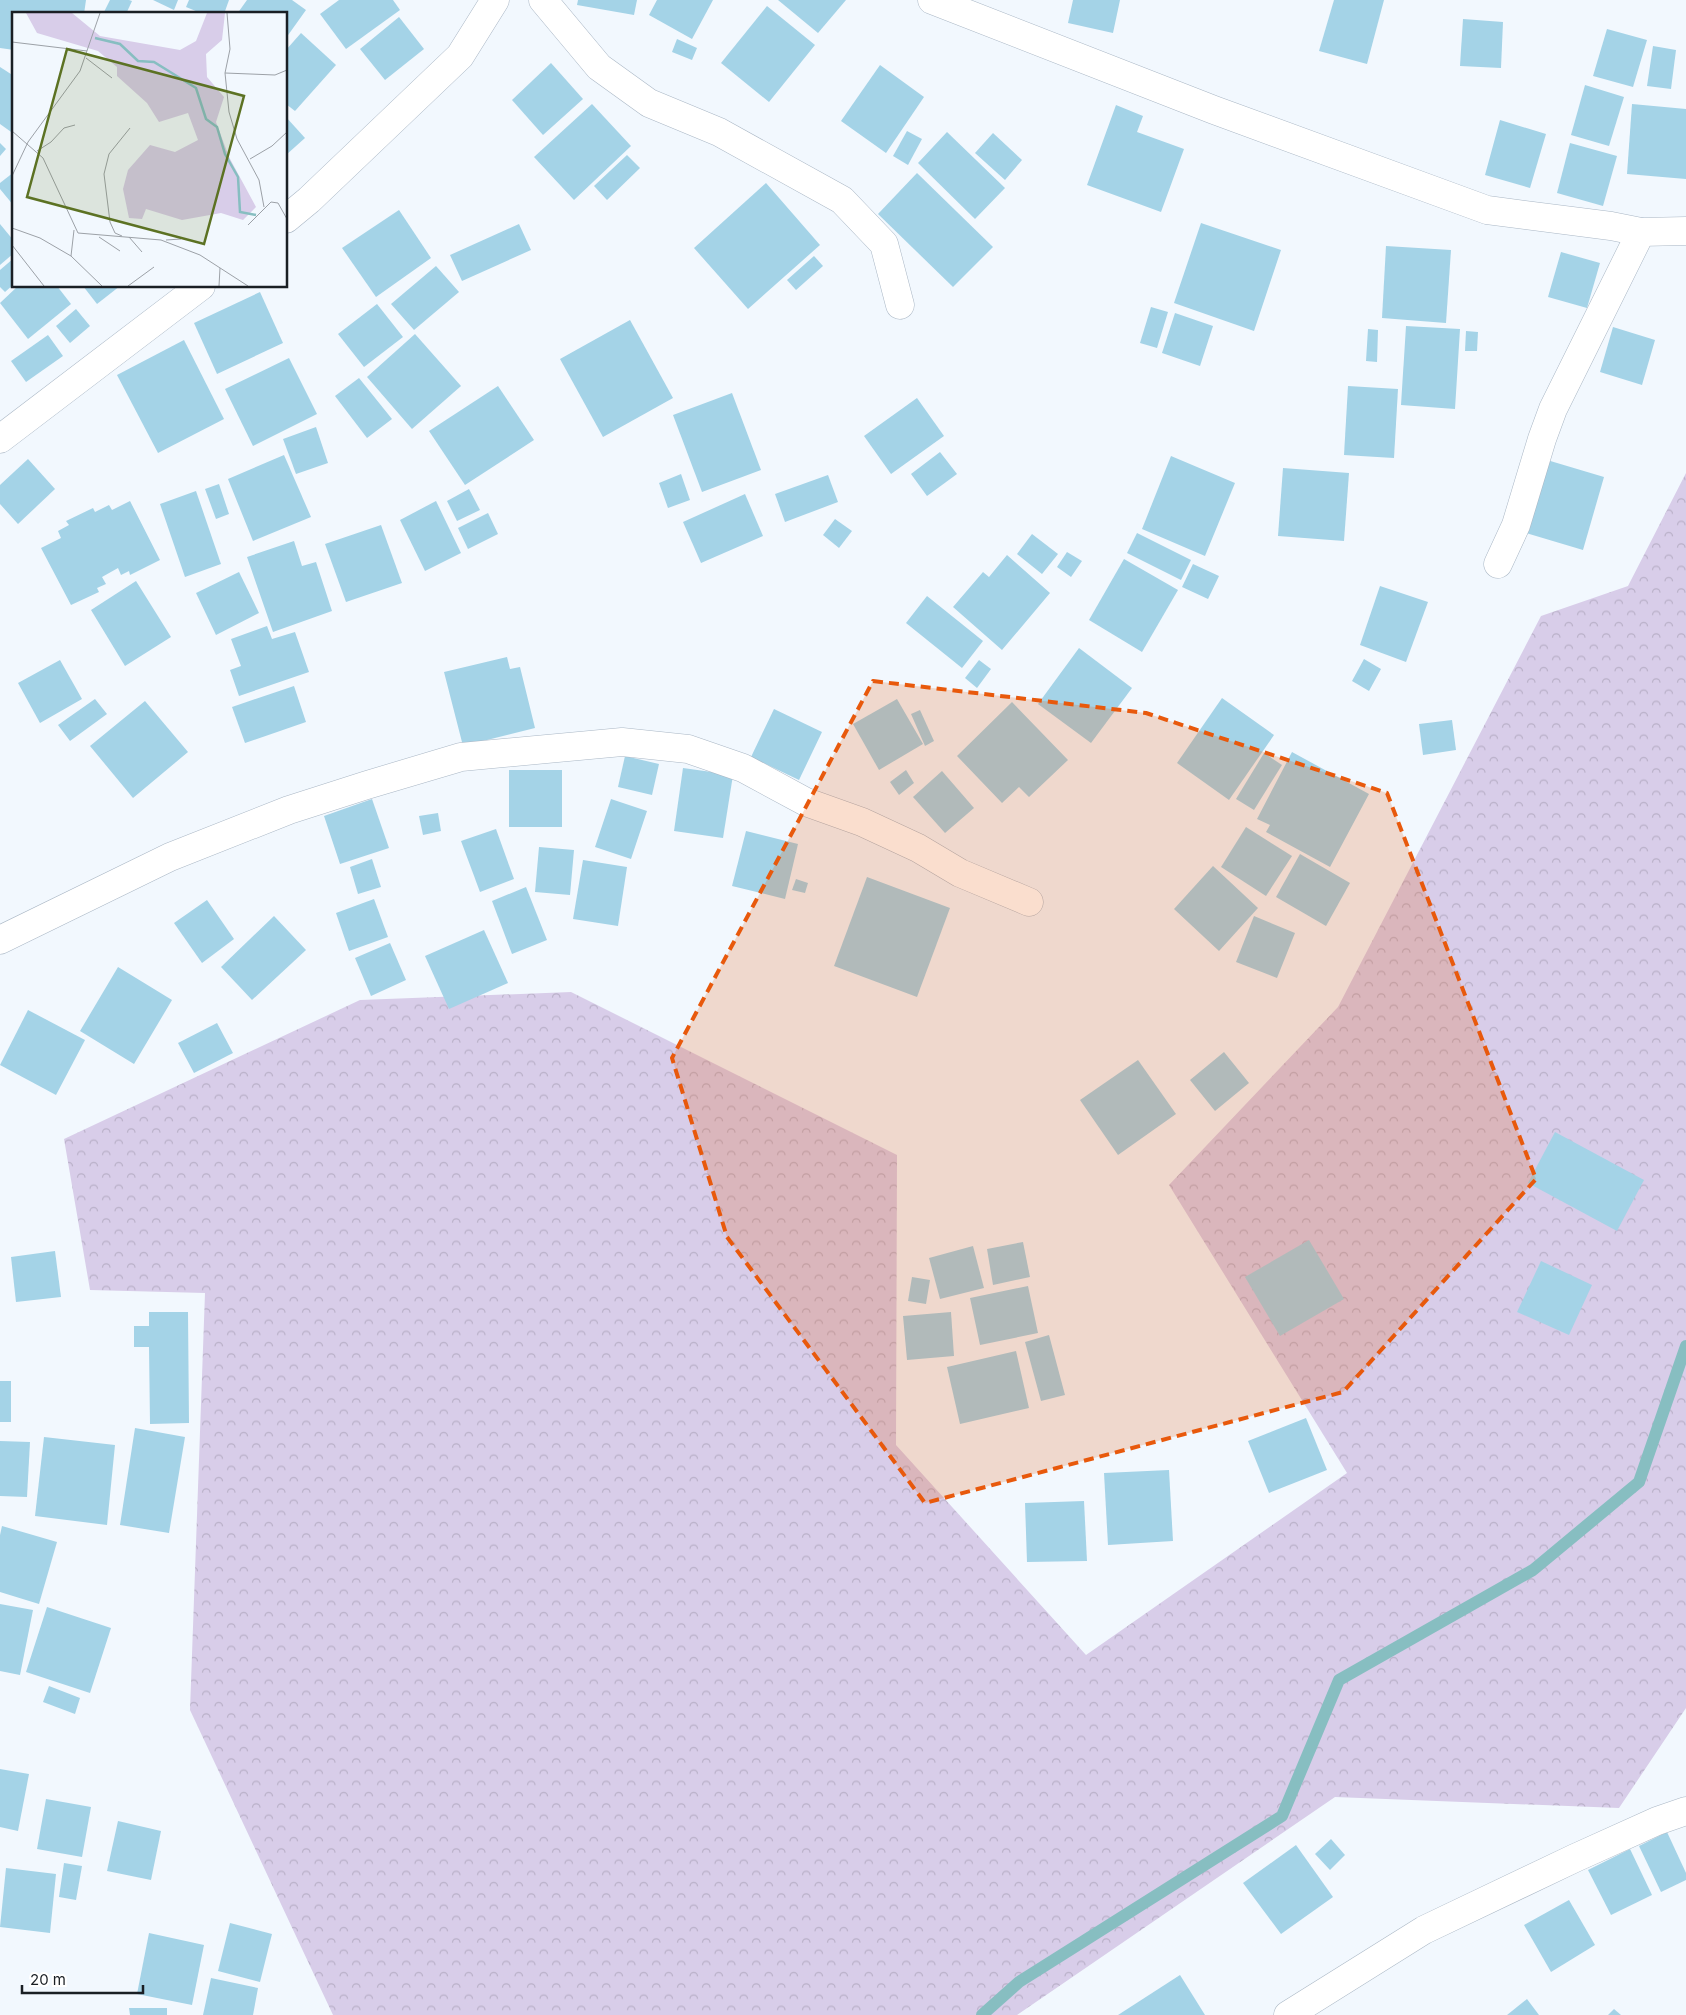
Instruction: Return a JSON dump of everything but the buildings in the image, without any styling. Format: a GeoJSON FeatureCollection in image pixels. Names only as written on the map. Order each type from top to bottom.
{"type":"FeatureCollection","features":[{"type":"Feature","properties":{"kind":"street"},"geometry":{"type":"LineString","coordinates":[[288,217],[323,187],[460,56],[495,0]]}},
{"type":"Feature","properties":{"kind":"street"},"geometry":{"type":"LineString","coordinates":[[543,0],[599,67],[649,103],[719,132],[842,200],[884,244],[900,305]]}},
{"type":"Feature","properties":{"kind":"street"},"geometry":{"type":"LineString","coordinates":[[932,0],[1214,110],[1487,210],[1611,226],[1641,232],[1686,230]]}},
{"type":"Feature","properties":{"kind":"street"},"geometry":{"type":"LineString","coordinates":[[1498,564],[1516,525],[1542,438],[1553,409],[1641,232]]}},
{"type":"Feature","properties":{"kind":"street"},"geometry":{"type":"LineString","coordinates":[[0,440],[198,288]]}},
{"type":"Feature","properties":{"kind":"street"},"geometry":{"type":"LineString","coordinates":[[0,940],[170,856],[289,810],[461,757],[622,742],[688,749],[743,768],[806,802],[862,822],[918,848],[960,873],[1029,902]]}},
{"type":"Feature","properties":{"kind":"street"},"geometry":{"type":"LineString","coordinates":[[1288,2015],[1424,1930],[1574,1858],[1657,1821],[1686,1811]]}},
{"type":"Feature","properties":{"kind":"highlighted area"},"geometry":{"type":"Polygon","coordinates":[[[873,681],[1146,713],[1387,793],[1536,1179],[1343,1392],[925,1503],[727,1237],[672,1058],[873,681]]]}},
{"type":"Feature","properties":{"kind":"green space"},"geometry":{"type":"Polygon","coordinates":[[[1686,473],[1686,1708],[1619,1808],[1335,1797],[1017,2015],[333,2015],[190,1710],[205,1293],[90,1290],[64,1139],[360,1000],[571,992],[897,1155],[896,1445],[1086,1655],[1347,1473],[1169,1185],[1338,1007],[1541,616],[1628,586],[1686,473]]]}},
{"type":"Feature","properties":{"kind":"waterway"},"geometry":{"type":"LineString","coordinates":[[982,2015],[1019,1982],[1282,1816],[1339,1680],[1533,1570],[1639,1482],[1686,1346]]}}]}
